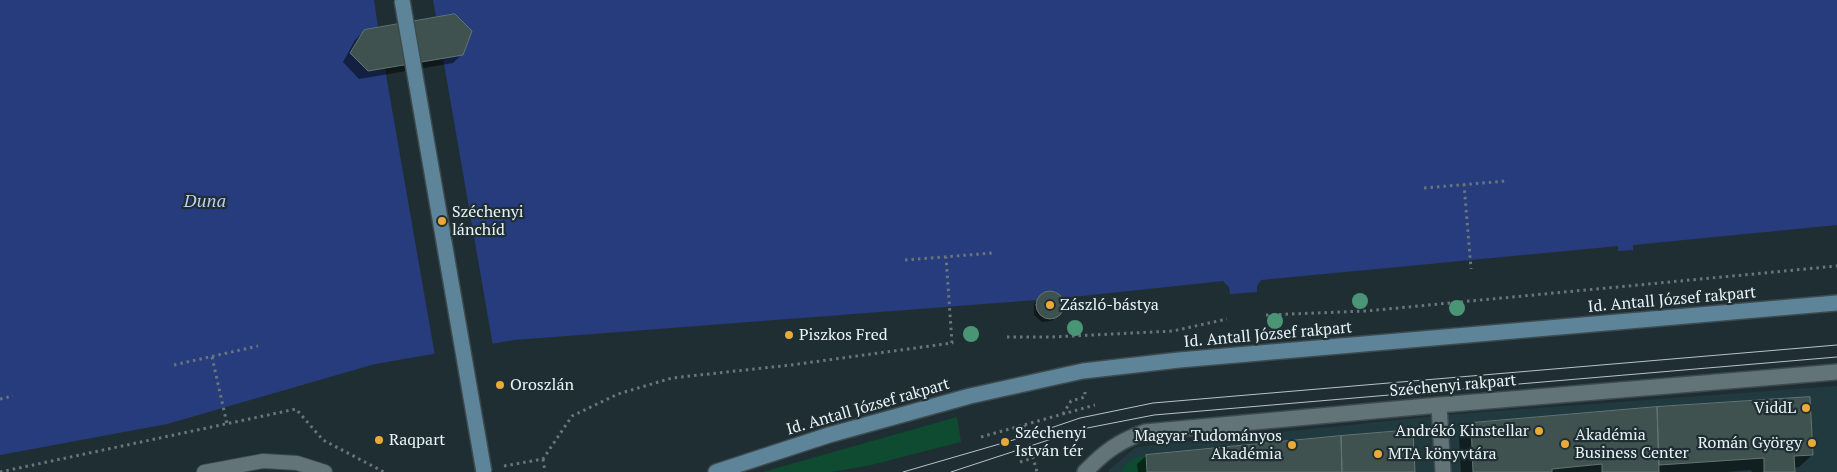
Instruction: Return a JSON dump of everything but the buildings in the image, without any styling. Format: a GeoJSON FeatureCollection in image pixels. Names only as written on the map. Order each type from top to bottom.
{"type":"FeatureCollection","features":[{"type":"Feature","properties":{"kind":"main road"},"geometry":{"type":"LineString","coordinates":[[402,0],[484,472]]}},
{"type":"Feature","properties":{"kind":"main road","name":"Id. Antall József rakpart"},"geometry":{"type":"LineString","coordinates":[[716,472],[829,435],[970,396],[1083,371],[1179,360],[1837,303]]}},
{"type":"Feature","properties":{"kind":"street","name":"Széchenyi rakpart"},"geometry":{"type":"LineString","coordinates":[[1084,472],[1103,454],[1125,439],[1145,432],[1439,405],[1837,372]]}},
{"type":"Feature","properties":{"kind":"street"},"geometry":{"type":"LineString","coordinates":[[1439,405],[1443,472]]}},
{"type":"Feature","properties":{"kind":"lane"},"geometry":{"type":"LineString","coordinates":[[204,472],[263,460],[297,463],[325,472]]}},
{"type":"Feature","properties":{"kind":"path"},"geometry":{"type":"LineString","coordinates":[[1424,188],[1506,181]]}},
{"type":"Feature","properties":{"kind":"path"},"geometry":{"type":"LineString","coordinates":[[1464,184],[1472,269]]}},
{"type":"Feature","properties":{"kind":"path"},"geometry":{"type":"LineString","coordinates":[[906,260],[993,253]]}},
{"type":"Feature","properties":{"kind":"path"},"geometry":{"type":"LineString","coordinates":[[545,472],[543,459],[572,416],[618,394],[672,378],[791,365],[952,343],[946,257]]}},
{"type":"Feature","properties":{"kind":"path"},"geometry":{"type":"LineString","coordinates":[[1266,315],[1366,310],[1837,266]]}},
{"type":"Feature","properties":{"kind":"path"},"geometry":{"type":"LineString","coordinates":[[1007,337],[1052,337],[1173,331],[1227,318]]}},
{"type":"Feature","properties":{"kind":"path"},"geometry":{"type":"LineString","coordinates":[[174,365],[258,346]]}},
{"type":"Feature","properties":{"kind":"path"},"geometry":{"type":"LineString","coordinates":[[212,357],[227,424]]}},
{"type":"Feature","properties":{"kind":"path"},"geometry":{"type":"LineString","coordinates":[[0,398],[13,396]]}},
{"type":"Feature","properties":{"kind":"path"},"geometry":{"type":"LineString","coordinates":[[1063,414],[1071,401],[1085,398]]}},
{"type":"Feature","properties":{"kind":"path"},"geometry":{"type":"LineString","coordinates":[[981,438],[1095,405]]}},
{"type":"Feature","properties":{"kind":"path"},"geometry":{"type":"LineString","coordinates":[[0,472],[296,409],[323,440],[384,472]]}},
{"type":"Feature","properties":{"kind":"path"},"geometry":{"type":"LineString","coordinates":[[1024,425],[1037,472]]}},
{"type":"Feature","properties":{"kind":"path"},"geometry":{"type":"LineString","coordinates":[[1020,462],[1033,458]]}},
{"type":"Feature","properties":{"kind":"path"},"geometry":{"type":"LineString","coordinates":[[515,464],[543,459]]}},
{"type":"Feature","properties":{"kind":"shaded area"},"geometry":{"type":"Polygon","coordinates":[[[1837,386],[1837,472],[1109,472],[1136,447],[1457,414],[1837,386]]]}},
{"type":"Feature","properties":{"kind":"green space"},"geometry":{"type":"Polygon","coordinates":[[[957,417],[961,442],[871,465],[831,472],[763,472],[957,417]]]}},
{"type":"Feature","properties":{"kind":"green space"},"geometry":{"type":"Polygon","coordinates":[[[1146,455],[1147,472],[1121,472],[1131,460],[1146,455]]]}},
{"type":"Feature","properties":{"kind":"water","name":"Duna"},"geometry":{"type":"Polygon","coordinates":[[[0,0],[1837,0],[1837,225],[1633,245],[1633,250],[1618,251],[1618,246],[1261,280],[1257,286],[1257,292],[1230,294],[1229,287],[1223,281],[1063,298],[1055,291],[1044,292],[1036,300],[514,340],[375,364],[167,424],[0,455],[0,0]]]}},
{"type":"Feature","properties":{"kind":"pier","name":"Széchenyi lánchíd"},"geometry":{"type":"Polygon","coordinates":[[[374,0],[433,0],[436,17],[455,14],[472,31],[463,55],[443,58],[493,346],[435,356],[385,69],[368,71],[350,53],[364,30],[378,27],[374,0]]]}},
{"type":"Feature","properties":{"kind":"tram line"},"geometry":{"type":"LineString","coordinates":[[903,472],[1027,436],[1080,418],[1153,403],[1837,345]]}},
{"type":"Feature","properties":{"kind":"tram line"},"geometry":{"type":"LineString","coordinates":[[951,472],[1082,429],[1154,415],[1837,357]]}},
{"type":"Feature","properties":{"kind":"place","name":"Széchenyi lánchíd"},"geometry":{"type":"Point","coordinates":[442,221]}},
{"type":"Feature","properties":{"kind":"place","name":"Zászló-bástya"},"geometry":{"type":"Point","coordinates":[1050,305]}},
{"type":"Feature","properties":{"kind":"place","name":"Piszkos Fred"},"geometry":{"type":"Point","coordinates":[789,335]}},
{"type":"Feature","properties":{"kind":"place","name":"Oroszlán"},"geometry":{"type":"Point","coordinates":[500,385]}},
{"type":"Feature","properties":{"kind":"place","name":"ViddL"},"geometry":{"type":"Point","coordinates":[1806,408]}},
{"type":"Feature","properties":{"kind":"place","name":"Andrékó Kinstellar"},"geometry":{"type":"Point","coordinates":[1539,431]}},
{"type":"Feature","properties":{"kind":"place","name":"Raqpart"},"geometry":{"type":"Point","coordinates":[379,440]}},
{"type":"Feature","properties":{"kind":"place","name":"Széchenyi István tér"},"geometry":{"type":"Point","coordinates":[1005,442]}},
{"type":"Feature","properties":{"kind":"place","name":"Román György"},"geometry":{"type":"Point","coordinates":[1812,443]}},
{"type":"Feature","properties":{"kind":"place","name":"Akadémia Business Center"},"geometry":{"type":"Point","coordinates":[1565,444]}},
{"type":"Feature","properties":{"kind":"place","name":"Magyar Tudományos Akadémia"},"geometry":{"type":"Point","coordinates":[1292,445]}},
{"type":"Feature","properties":{"kind":"place","name":"MTA könyvtára"},"geometry":{"type":"Point","coordinates":[1378,454]}}]}
